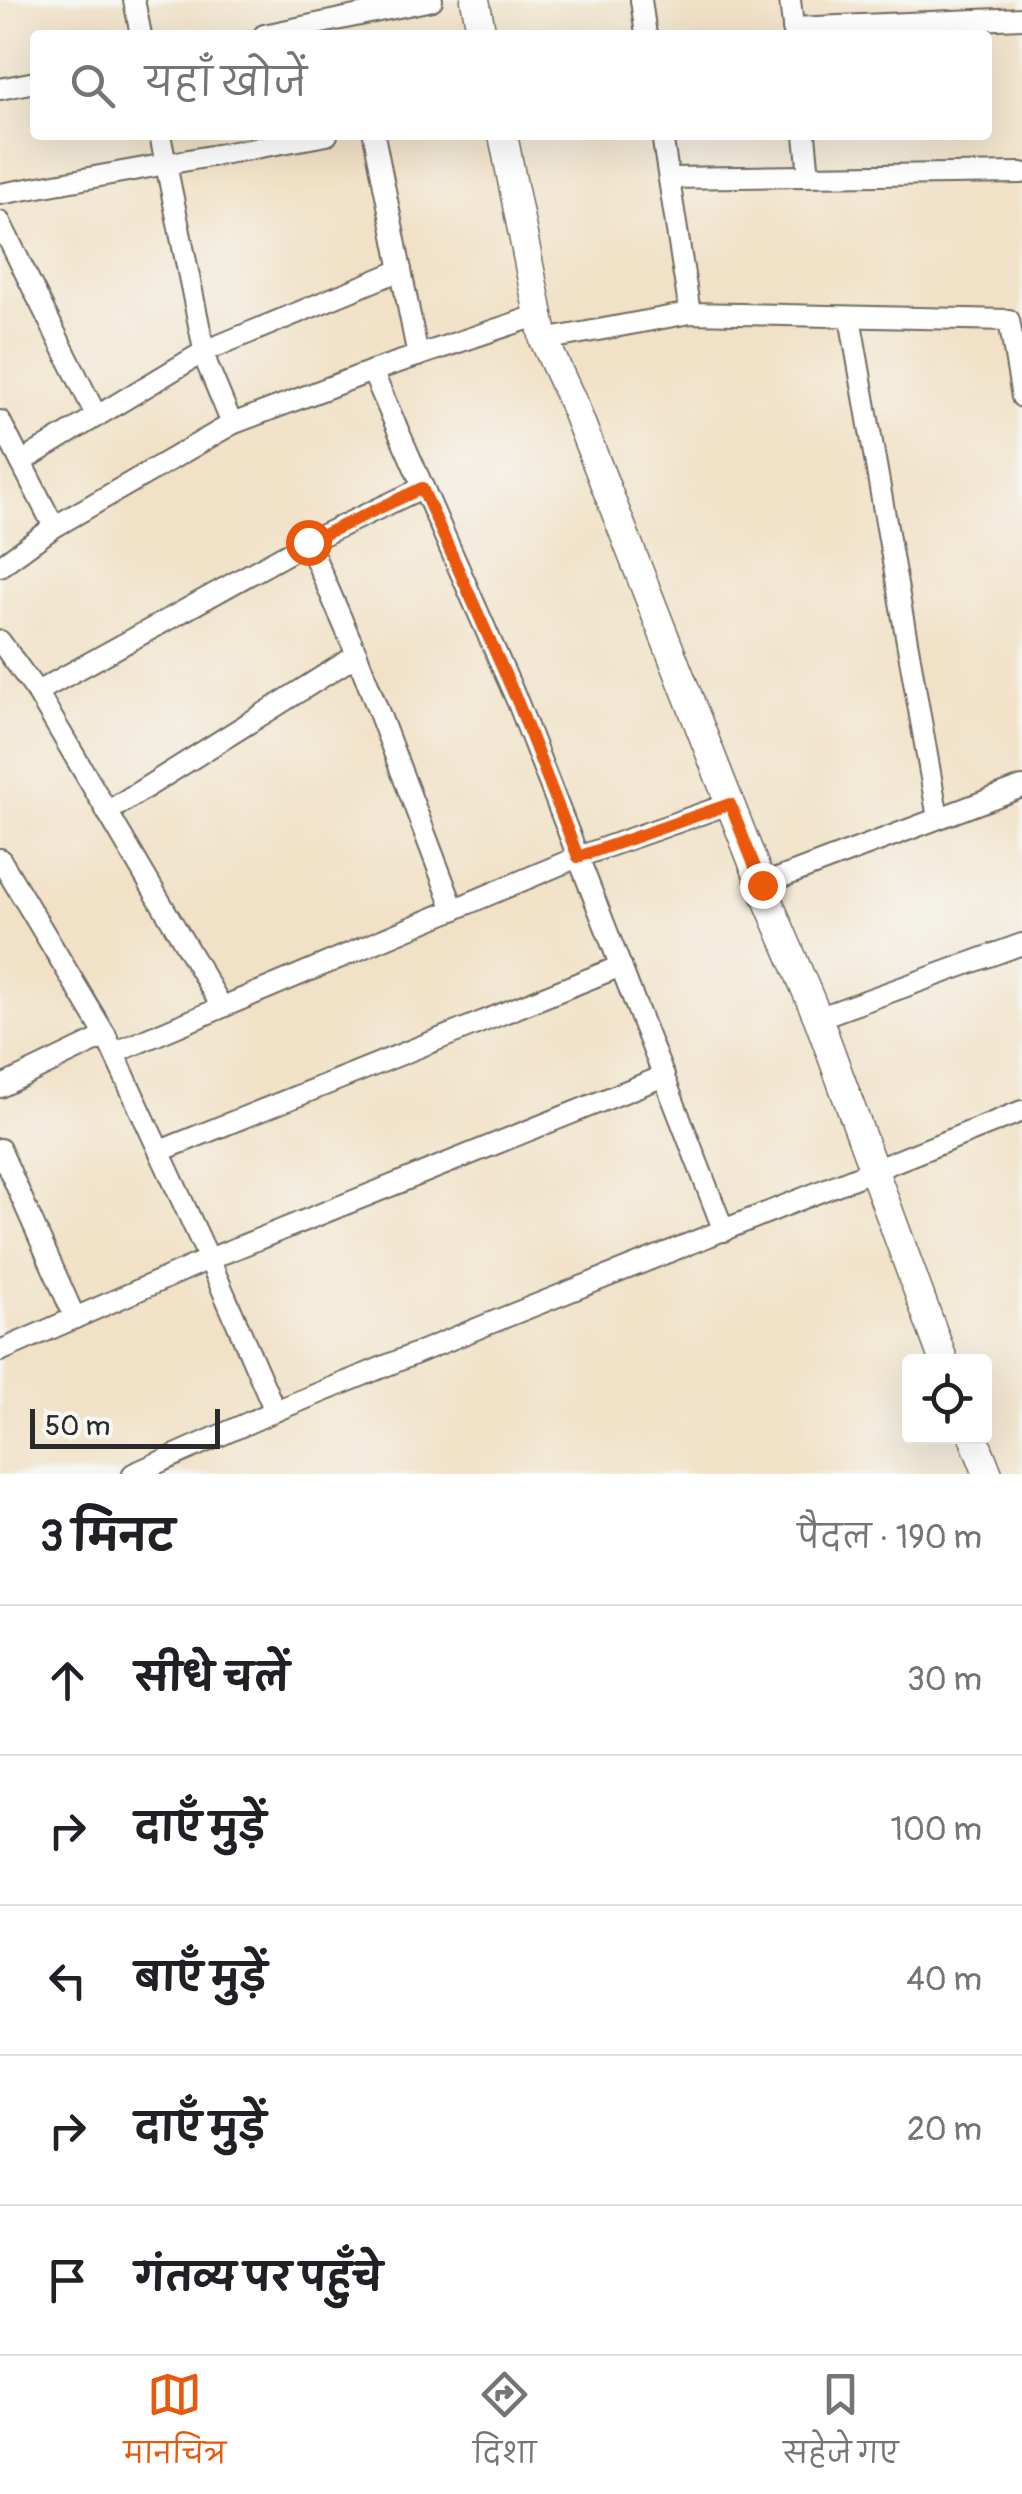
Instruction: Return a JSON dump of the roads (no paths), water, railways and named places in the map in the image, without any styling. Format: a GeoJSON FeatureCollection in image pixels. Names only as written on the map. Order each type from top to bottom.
{"type":"FeatureCollection","features":[{"type":"Feature","properties":{"kind":"street"},"geometry":{"type":"LineString","coordinates":[[134,0],[140,30]]}},
{"type":"Feature","properties":{"kind":"street"},"geometry":{"type":"LineString","coordinates":[[288,30],[432,0]]}},
{"type":"Feature","properties":{"kind":"street"},"geometry":{"type":"LineString","coordinates":[[475,0],[481,30]]}},
{"type":"Feature","properties":{"kind":"street"},"geometry":{"type":"LineString","coordinates":[[641,0],[645,30]]}},
{"type":"Feature","properties":{"kind":"street"},"geometry":{"type":"LineString","coordinates":[[790,0],[794,30]]}},
{"type":"Feature","properties":{"kind":"street"},"geometry":{"type":"LineString","coordinates":[[827,30],[1022,18]]}},
{"type":"Feature","properties":{"kind":"street"},"geometry":{"type":"LineString","coordinates":[[0,89],[30,83]]}},
{"type":"Feature","properties":{"kind":"street"},"geometry":{"type":"LineString","coordinates":[[161,140],[205,351],[232,424]]}},
{"type":"Feature","properties":{"kind":"street"},"geometry":{"type":"LineString","coordinates":[[0,194],[298,140]]}},
{"type":"Feature","properties":{"kind":"street"},"geometry":{"type":"LineString","coordinates":[[375,140],[418,356]]}},
{"type":"Feature","properties":{"kind":"street"},"geometry":{"type":"LineString","coordinates":[[503,140],[542,327],[818,1018],[941,1354]]}},
{"type":"Feature","properties":{"kind":"street"},"geometry":{"type":"LineString","coordinates":[[663,140],[690,313]]}},
{"type":"Feature","properties":{"kind":"street"},"geometry":{"type":"LineString","coordinates":[[805,140],[809,176]]}},
{"type":"Feature","properties":{"kind":"street"},"geometry":{"type":"LineString","coordinates":[[669,178],[1022,173]]}},
{"type":"Feature","properties":{"kind":"street"},"geometry":{"type":"LineString","coordinates":[[0,222],[96,415]]}},
{"type":"Feature","properties":{"kind":"street"},"geometry":{"type":"LineString","coordinates":[[21,462],[205,351],[401,270]]}},
{"type":"Feature","properties":{"kind":"street"},"geometry":{"type":"LineString","coordinates":[[0,566],[54,527],[232,424],[418,356],[542,327],[690,313],[1016,320],[1022,397]]}},
{"type":"Feature","properties":{"kind":"street"},"geometry":{"type":"LineString","coordinates":[[850,317],[938,818]]}},
{"type":"Feature","properties":{"kind":"street"},"geometry":{"type":"LineString","coordinates":[[372,371],[518,703],[724,1231]]}},
{"type":"Feature","properties":{"kind":"street"},"geometry":{"type":"LineString","coordinates":[[0,421],[5,442],[21,462],[54,527]]}},
{"type":"Feature","properties":{"kind":"street"},"geometry":{"type":"LineString","coordinates":[[37,692],[308,542],[422,488]]}},
{"type":"Feature","properties":{"kind":"street"},"geometry":{"type":"LineString","coordinates":[[308,542],[454,910]]}},
{"type":"Feature","properties":{"kind":"street"},"geometry":{"type":"LineString","coordinates":[[0,641],[37,692],[222,1007]]}},
{"type":"Feature","properties":{"kind":"street"},"geometry":{"type":"LineString","coordinates":[[108,812],[356,655]]}},
{"type":"Feature","properties":{"kind":"street"},"geometry":{"type":"LineString","coordinates":[[762,885],[1022,786]]}},
{"type":"Feature","properties":{"kind":"street"},"geometry":{"type":"LineString","coordinates":[[0,1087],[110,1044],[222,1007],[578,857],[730,804]]}},
{"type":"Feature","properties":{"kind":"street"},"geometry":{"type":"LineString","coordinates":[[0,859],[110,1044],[210,1258],[275,1411]]}},
{"type":"Feature","properties":{"kind":"street"},"geometry":{"type":"LineString","coordinates":[[818,1018],[1022,944]]}},
{"type":"Feature","properties":{"kind":"street"},"geometry":{"type":"LineString","coordinates":[[160,1152],[620,966]]}},
{"type":"Feature","properties":{"kind":"street"},"geometry":{"type":"LineString","coordinates":[[0,1352],[210,1258],[664,1076]]}},
{"type":"Feature","properties":{"kind":"street"},"geometry":{"type":"LineString","coordinates":[[133,1474],[164,1467],[275,1411],[1022,1111]]}},
{"type":"Feature","properties":{"kind":"street"},"geometry":{"type":"LineString","coordinates":[[0,1149],[75,1318]]}},
{"type":"Feature","properties":{"kind":"street"},"geometry":{"type":"LineString","coordinates":[[977,1444],[988,1474]]}}]}
